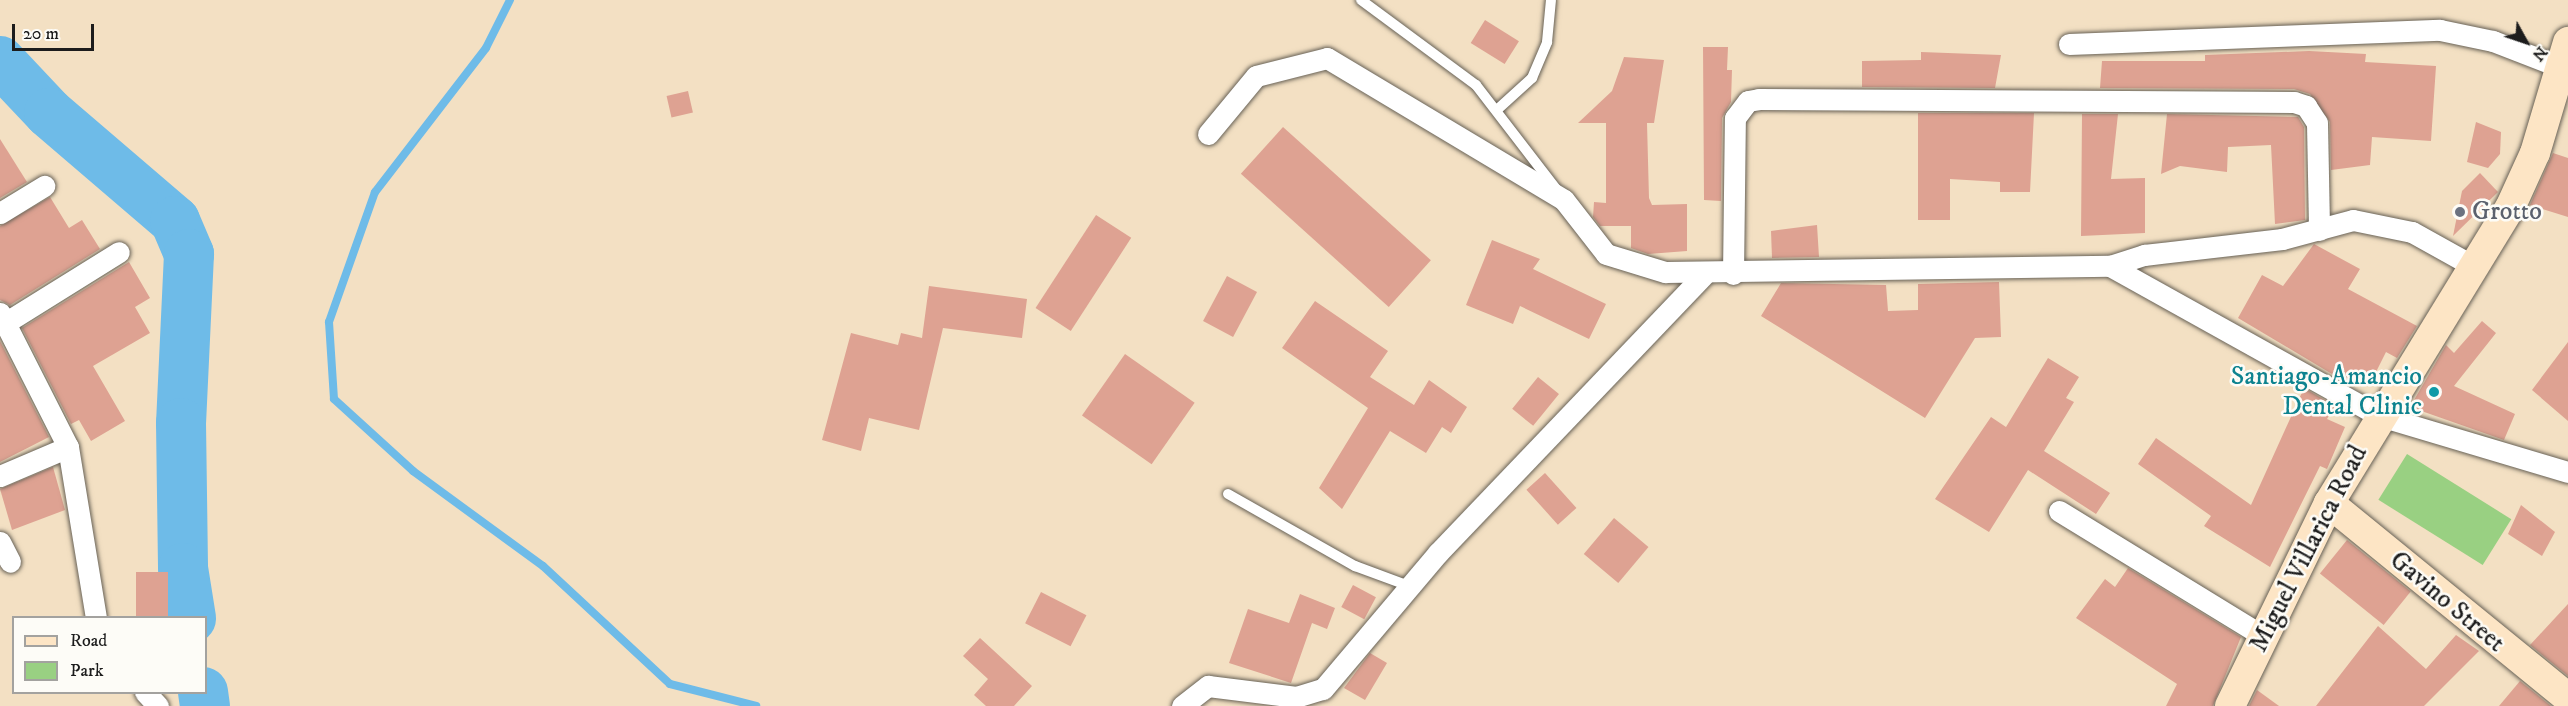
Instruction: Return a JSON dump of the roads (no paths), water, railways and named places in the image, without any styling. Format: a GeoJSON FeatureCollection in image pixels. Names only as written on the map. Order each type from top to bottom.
{"type":"FeatureCollection","features":[{"type":"Feature","properties":{"kind":"main road","name":"Miguel Villarica Road"},"geometry":{"type":"LineString","coordinates":[[2230,706],[2328,503],[2380,416],[2475,267],[2535,153],[2566,59]]}},
{"type":"Feature","properties":{"kind":"main road","name":"Gavino Street"},"geometry":{"type":"LineString","coordinates":[[2328,503],[2568,698]]}},
{"type":"Feature","properties":{"kind":"street"},"geometry":{"type":"LineString","coordinates":[[2069,44],[2440,30],[2466,33],[2566,59]]}},
{"type":"Feature","properties":{"kind":"street"},"geometry":{"type":"LineString","coordinates":[[1208,134],[1256,76],[1327,58],[1564,200],[1592,241],[1618,261],[1704,275],[2110,266],[2144,255],[2319,230],[2353,220],[2385,222],[2475,267]]}},
{"type":"Feature","properties":{"kind":"street"},"geometry":{"type":"LineString","coordinates":[[1733,274],[1735,118],[1748,101],[1759,99],[2294,102],[2306,106],[2318,123],[2319,230]]}},
{"type":"Feature","properties":{"kind":"street"},"geometry":{"type":"LineString","coordinates":[[0,213],[44,186]]}},
{"type":"Feature","properties":{"kind":"street"},"geometry":{"type":"LineString","coordinates":[[96,616],[68,447],[3,318],[119,252]]}},
{"type":"Feature","properties":{"kind":"street"},"geometry":{"type":"LineString","coordinates":[[2110,266],[2380,416],[2568,472]]}},
{"type":"Feature","properties":{"kind":"street"},"geometry":{"type":"LineString","coordinates":[[1182,706],[1208,686],[1296,697],[1323,689],[1409,586],[1704,275]]}},
{"type":"Feature","properties":{"kind":"street"},"geometry":{"type":"LineString","coordinates":[[0,476],[68,447]]}},
{"type":"Feature","properties":{"kind":"street"},"geometry":{"type":"LineString","coordinates":[[2059,512],[2263,636]]}},
{"type":"Feature","properties":{"kind":"street"},"geometry":{"type":"LineString","coordinates":[[0,542],[10,562]]}},
{"type":"Feature","properties":{"kind":"street"},"geometry":{"type":"LineString","coordinates":[[146,694],[158,706]]}},
{"type":"Feature","properties":{"kind":"lane"},"geometry":{"type":"LineString","coordinates":[[1361,0],[1456,67],[1499,108],[1564,200]]}},
{"type":"Feature","properties":{"kind":"lane"},"geometry":{"type":"LineString","coordinates":[[1499,108],[1532,78],[1547,42],[1551,0]]}},
{"type":"Feature","properties":{"kind":"lane"},"geometry":{"type":"LineString","coordinates":[[1228,494],[1354,566],[1409,586]]}},
{"type":"Feature","properties":{"kind":"waterway"},"geometry":{"type":"LineString","coordinates":[[510,0],[486,48],[375,192],[329,322],[334,399],[413,471],[543,566],[670,684],[756,706]]}},
{"type":"Feature","properties":{"kind":"waterway"},"geometry":{"type":"LineString","coordinates":[[0,61],[49,113],[175,221],[189,254],[181,423],[183,568],[191,616]]}},
{"type":"Feature","properties":{"kind":"waterway"},"geometry":{"type":"LineString","coordinates":[[203,694],[205,706]]}},
{"type":"Feature","properties":{"kind":"place","name":"Grotto"},"geometry":{"type":"Point","coordinates":[2460,212]}},
{"type":"Feature","properties":{"kind":"place","name":"Santiago-Amancio Dental Clinic"},"geometry":{"type":"Point","coordinates":[2434,392]}}]}
